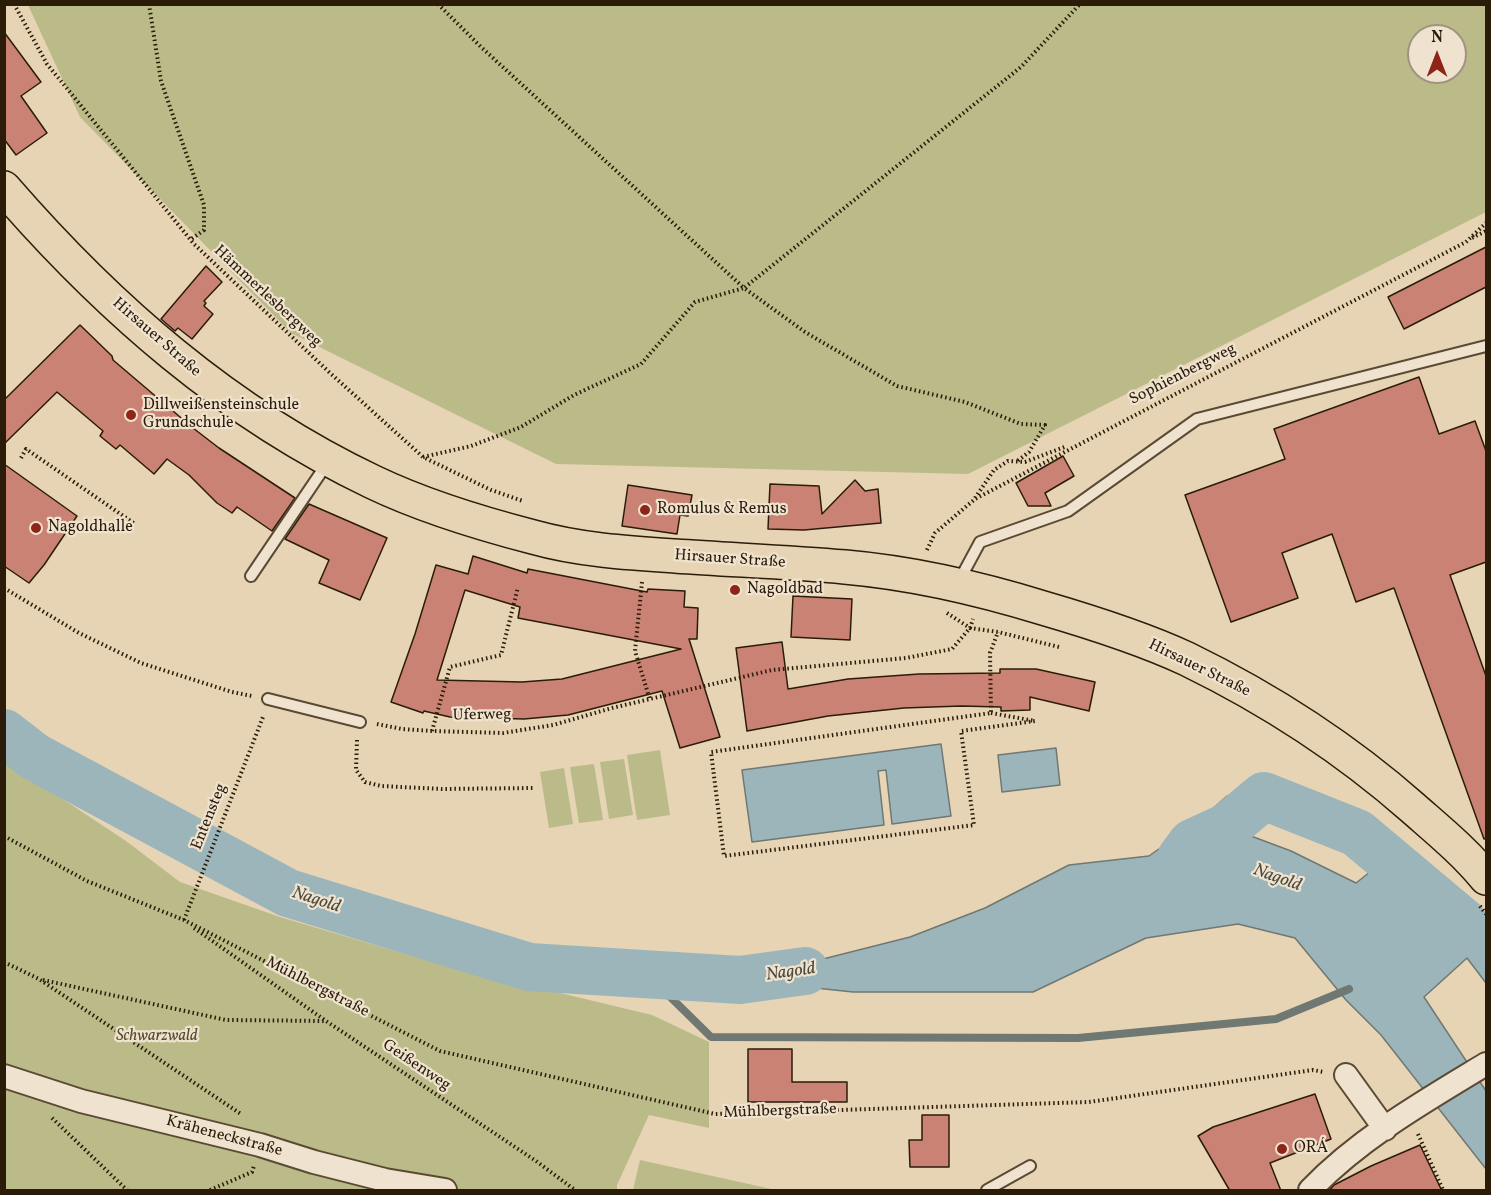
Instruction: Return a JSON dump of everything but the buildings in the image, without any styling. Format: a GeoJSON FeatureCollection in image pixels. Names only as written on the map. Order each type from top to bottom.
{"type":"FeatureCollection","features":[{"type":"Feature","properties":{"kind":"main road","name":"Hirsauer Straße"},"geometry":{"type":"LineString","coordinates":[[4,188],[66,257],[150,335],[238,405],[278,431],[376,484],[477,522],[549,542],[598,550],[842,567],[915,575],[957,584],[1077,618],[1183,658],[1232,682],[1286,713],[1390,788],[1441,832],[1486,878]]}},
{"type":"Feature","properties":{"kind":"street"},"geometry":{"type":"LineString","coordinates":[[1310,1191],[1349,1155],[1414,1107],[1486,1064]]}},
{"type":"Feature","properties":{"kind":"street"},"geometry":{"type":"LineString","coordinates":[[1346,1075],[1385,1129]]}},
{"type":"Feature","properties":{"kind":"street","name":"Kräheneckstraße"},"geometry":{"type":"LineString","coordinates":[[4,1076],[81,1101],[260,1145],[314,1162],[385,1180],[445,1191]]}},
{"type":"Feature","properties":{"kind":"lane"},"geometry":{"type":"LineString","coordinates":[[957,584],[980,543],[1068,511],[1197,419],[1486,346]]}},
{"type":"Feature","properties":{"kind":"lane"},"geometry":{"type":"LineString","coordinates":[[250,576],[329,460]]}},
{"type":"Feature","properties":{"kind":"lane"},"geometry":{"type":"LineString","coordinates":[[268,699],[360,722]]}},
{"type":"Feature","properties":{"kind":"lane"},"geometry":{"type":"LineString","coordinates":[[987,1191],[1030,1166]]}},
{"type":"Feature","properties":{"kind":"path","name":"Hämmerlesbergweg"},"geometry":{"type":"LineString","coordinates":[[14,4],[47,64],[190,240],[329,372],[423,457],[491,490],[524,501]]}},
{"type":"Feature","properties":{"kind":"path"},"geometry":{"type":"LineString","coordinates":[[149,4],[161,81],[204,205],[204,230],[190,240]]}},
{"type":"Feature","properties":{"kind":"path"},"geometry":{"type":"LineString","coordinates":[[438,4],[490,55],[744,288],[805,332],[897,386],[965,402],[1021,424],[1045,425],[1029,452],[1016,462]]}},
{"type":"Feature","properties":{"kind":"path"},"geometry":{"type":"LineString","coordinates":[[423,457],[471,446],[521,427],[574,395],[642,363],[695,302],[744,288],[1021,67],[1080,4]]}},
{"type":"Feature","properties":{"kind":"path","name":"Sophienbergweg"},"geometry":{"type":"LineString","coordinates":[[915,575],[934,533],[975,499],[1466,242],[1486,223]]}},
{"type":"Feature","properties":{"kind":"path"},"geometry":{"type":"LineString","coordinates":[[1466,242],[1486,231]]}},
{"type":"Feature","properties":{"kind":"path"},"geometry":{"type":"LineString","coordinates":[[975,499],[994,470],[1008,461],[1025,462],[1085,440]]}},
{"type":"Feature","properties":{"kind":"path"},"geometry":{"type":"LineString","coordinates":[[21,458],[26,449],[135,525]]}},
{"type":"Feature","properties":{"kind":"path"},"geometry":{"type":"LineString","coordinates":[[645,554],[635,651],[650,700]]}},
{"type":"Feature","properties":{"kind":"path"},"geometry":{"type":"LineString","coordinates":[[432,731],[450,668],[501,655],[518,587]]}},
{"type":"Feature","properties":{"kind":"path"},"geometry":{"type":"LineString","coordinates":[[4,588],[79,633],[141,663],[232,692],[268,699]]}},
{"type":"Feature","properties":{"kind":"path","name":"Uferweg"},"geometry":{"type":"LineString","coordinates":[[360,722],[432,731],[513,731],[552,726],[612,708],[772,670],[933,654],[952,650],[970,628],[998,632]]}},
{"type":"Feature","properties":{"kind":"path"},"geometry":{"type":"LineString","coordinates":[[991,713],[990,653],[998,632],[1070,649]]}},
{"type":"Feature","properties":{"kind":"path"},"geometry":{"type":"LineString","coordinates":[[991,713],[1035,721],[961,731],[974,825],[724,856],[711,752],[991,713]]}},
{"type":"Feature","properties":{"kind":"path"},"geometry":{"type":"LineString","coordinates":[[360,722],[356,745],[356,770],[365,782],[381,786],[442,789],[535,788]]}},
{"type":"Feature","properties":{"kind":"path","name":"Entensteg"},"geometry":{"type":"LineString","coordinates":[[184,920],[260,723]]}},
{"type":"Feature","properties":{"kind":"path"},"geometry":{"type":"LineString","coordinates":[[4,836],[87,881],[184,920]]}},
{"type":"Feature","properties":{"kind":"path","name":"Geißenweg"},"geometry":{"type":"LineString","coordinates":[[184,920],[326,1021],[536,1161],[575,1191]]}},
{"type":"Feature","properties":{"kind":"path","name":"Mühlbergstraße"},"geometry":{"type":"LineString","coordinates":[[184,920],[440,1051],[715,1114],[1089,1102],[1313,1070],[1346,1075]]}},
{"type":"Feature","properties":{"kind":"path"},"geometry":{"type":"LineString","coordinates":[[4,962],[39,979],[245,1116]]}},
{"type":"Feature","properties":{"kind":"path"},"geometry":{"type":"LineString","coordinates":[[39,979],[226,1020],[326,1021]]}},
{"type":"Feature","properties":{"kind":"path"},"geometry":{"type":"LineString","coordinates":[[1414,1107],[1443,1191]]}},
{"type":"Feature","properties":{"kind":"path"},"geometry":{"type":"LineString","coordinates":[[48,1114],[127,1191]]}},
{"type":"Feature","properties":{"kind":"path"},"geometry":{"type":"LineString","coordinates":[[210,1191],[252,1172],[260,1145]]}},
{"type":"Feature","properties":{"kind":"green space"},"geometry":{"type":"Polygon","coordinates":[[[28,5],[1486,5],[1486,212],[968,474],[556,464],[291,333],[80,117],[28,5]]]}},
{"type":"Feature","properties":{"kind":"green space"},"geometry":{"type":"Polygon","coordinates":[[[660,750],[670,815],[637,820],[627,755],[660,750]]]}},
{"type":"Feature","properties":{"kind":"green space"},"geometry":{"type":"Polygon","coordinates":[[[624,759],[633,815],[609,819],[600,762],[624,759]]]}},
{"type":"Feature","properties":{"kind":"green space","name":"Schwarzwald"},"geometry":{"type":"Polygon","coordinates":[[[4,760],[126,841],[180,882],[280,917],[439,964],[652,1015],[709,1042],[709,1128],[649,1115],[617,1185],[617,1190],[5,1190],[4,760]]]}},
{"type":"Feature","properties":{"kind":"green space"},"geometry":{"type":"Polygon","coordinates":[[[594,764],[603,820],[579,823],[570,767],[594,764]]]}},
{"type":"Feature","properties":{"kind":"green space"},"geometry":{"type":"Polygon","coordinates":[[[564,768],[573,824],[549,828],[540,772],[564,768]]]}},
{"type":"Feature","properties":{"kind":"green space"},"geometry":{"type":"Polygon","coordinates":[[[640,1160],[776,1190],[633,1190],[640,1160]]]}},
{"type":"Feature","properties":{"kind":"water"},"geometry":{"type":"Polygon","coordinates":[[[941,744],[951,816],[892,824],[886,770],[878,771],[884,825],[752,842],[742,770],[941,744]]]}},
{"type":"Feature","properties":{"kind":"water"},"geometry":{"type":"Polygon","coordinates":[[[1056,748],[1060,785],[1002,792],[998,755],[1056,748]]]}},
{"type":"Feature","properties":{"kind":"water"},"geometry":{"type":"Polygon","coordinates":[[[1227,796],[1264,796],[1227,827],[1291,851],[1356,883],[1370,872],[1422,907],[1443,932],[1475,914],[1486,927],[1486,983],[1467,958],[1424,997],[1486,1091],[1486,1169],[1381,1035],[1346,1000],[1295,938],[1238,924],[1146,938],[1033,992],[853,992],[740,980],[910,937],[985,908],[1069,865],[1149,856],[1201,819],[1227,796]]]}},
{"type":"Feature","properties":{"kind":"waterway","name":"Nagold"},"geometry":{"type":"LineString","coordinates":[[4,733],[35,757],[288,893],[529,967],[740,980],[805,971]]}},
{"type":"Feature","properties":{"kind":"waterway"},"geometry":{"type":"LineString","coordinates":[[1181,858],[1192,843],[1227,827],[1264,796],[1357,833],[1463,922]]}},
{"type":"Feature","properties":{"kind":"waterway"},"geometry":{"type":"LineString","coordinates":[[648,975],[711,1037],[1078,1038],[1276,1019],[1349,989]]}},
{"type":"Feature","properties":{"kind":"place","name":"Dillweißensteinschule Grundschule"},"geometry":{"type":"Point","coordinates":[131,415]}},
{"type":"Feature","properties":{"kind":"place","name":"Romulus & Remus"},"geometry":{"type":"Point","coordinates":[645,510]}},
{"type":"Feature","properties":{"kind":"place","name":"Nagoldhalle"},"geometry":{"type":"Point","coordinates":[36,528]}},
{"type":"Feature","properties":{"kind":"place","name":"Nagoldbad"},"geometry":{"type":"Point","coordinates":[735,590]}},
{"type":"Feature","properties":{"kind":"place","name":"ORÁ"},"geometry":{"type":"Point","coordinates":[1282,1149]}}]}
